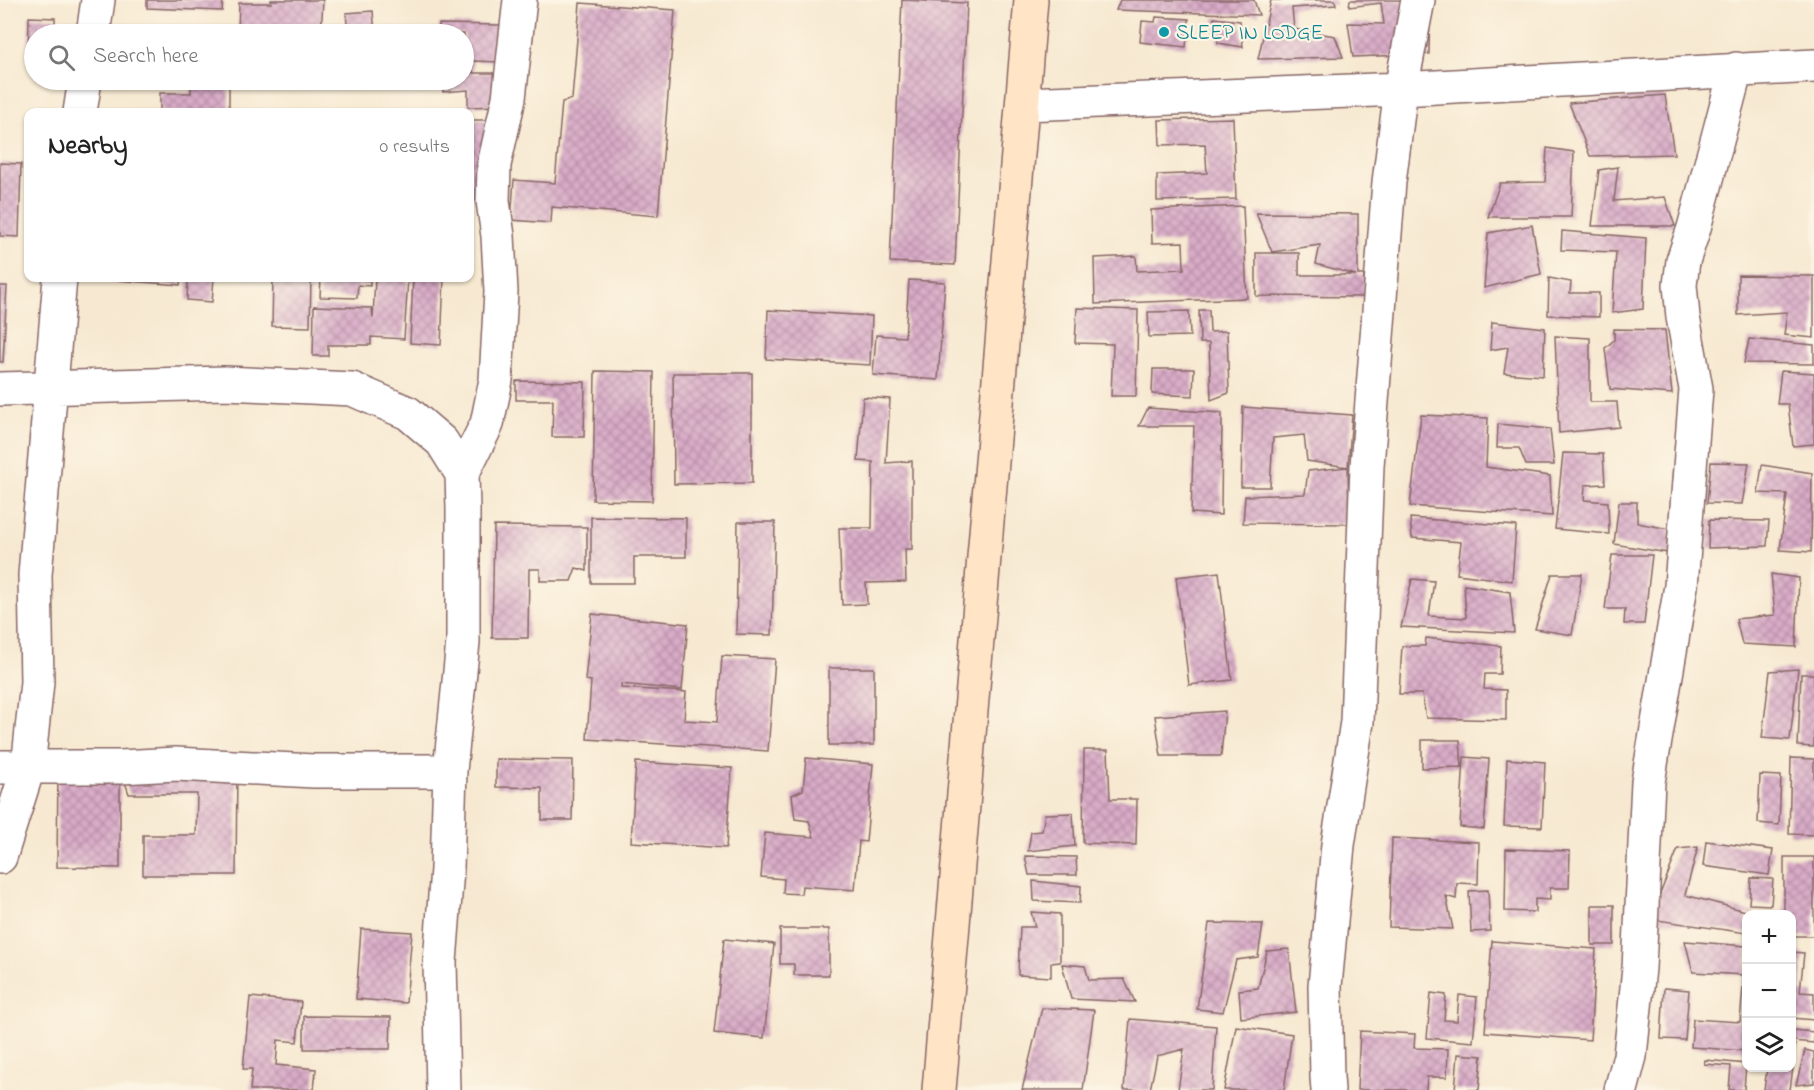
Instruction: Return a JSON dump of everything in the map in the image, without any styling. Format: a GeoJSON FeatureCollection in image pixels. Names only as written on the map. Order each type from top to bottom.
{"type":"FeatureCollection","features":[{"type":"Feature","properties":{"kind":"main road"},"geometry":{"type":"LineString","coordinates":[[939,1090],[1032,0]]}},
{"type":"Feature","properties":{"kind":"street"},"geometry":{"type":"LineString","coordinates":[[94,24],[98,0]]}},
{"type":"Feature","properties":{"kind":"street"},"geometry":{"type":"LineString","coordinates":[[443,1090],[440,962],[447,869],[450,771],[463,642],[462,474],[487,424],[496,380],[501,292],[498,236],[493,201],[494,165],[509,98],[520,0]]}},
{"type":"Feature","properties":{"kind":"street"},"geometry":{"type":"LineString","coordinates":[[1328,1090],[1325,986],[1338,845],[1357,722],[1367,466],[1389,182],[1401,89],[1418,0]]}},
{"type":"Feature","properties":{"kind":"street"},"geometry":{"type":"LineString","coordinates":[[1024,104],[1401,89],[1814,66]]}},
{"type":"Feature","properties":{"kind":"street"},"geometry":{"type":"LineString","coordinates":[[1621,1090],[1630,1056],[1639,968],[1648,782],[1682,574],[1696,389],[1683,317],[1680,285],[1683,261],[1694,228],[1736,69]]}},
{"type":"Feature","properties":{"kind":"street"},"geometry":{"type":"LineString","coordinates":[[81,108],[83,90]]}},
{"type":"Feature","properties":{"kind":"street"},"geometry":{"type":"LineString","coordinates":[[0,857],[14,768],[37,682],[35,575],[60,282]]}},
{"type":"Feature","properties":{"kind":"street"},"geometry":{"type":"LineString","coordinates":[[0,389],[225,383],[352,389],[408,413],[442,442],[462,474]]}},
{"type":"Feature","properties":{"kind":"street"},"geometry":{"type":"LineString","coordinates":[[14,768],[176,764],[314,771],[450,771]]}},
{"type":"Feature","properties":{"kind":"building"},"geometry":{"type":"Polygon","coordinates":[[[147,0],[223,0],[222,11],[147,8],[147,0]]]}},
{"type":"Feature","properties":{"kind":"building"},"geometry":{"type":"Polygon","coordinates":[[[271,0],[323,0],[322,24],[238,24],[239,3],[271,3],[271,0]]]}},
{"type":"Feature","properties":{"kind":"building"},"geometry":{"type":"Polygon","coordinates":[[[902,0],[967,3],[955,265],[890,262],[902,0]]]}},
{"type":"Feature","properties":{"kind":"building"},"geometry":{"type":"Polygon","coordinates":[[[1120,0],[1254,0],[1259,15],[1116,10],[1120,0]]]}},
{"type":"Feature","properties":{"kind":"building"},"geometry":{"type":"Polygon","coordinates":[[[1271,0],[1335,0],[1336,5],[1292,8],[1294,29],[1335,36],[1343,57],[1258,59],[1271,0]]]}},
{"type":"Feature","properties":{"kind":"building"},"geometry":{"type":"Polygon","coordinates":[[[1350,0],[1430,0],[1429,54],[1353,57],[1348,23],[1384,24],[1381,3],[1349,7],[1350,0]]]}},
{"type":"Feature","properties":{"kind":"building"},"geometry":{"type":"Polygon","coordinates":[[[580,3],[675,10],[658,216],[552,207],[551,223],[511,220],[514,180],[555,183],[562,102],[572,99],[580,3]]]}},
{"type":"Feature","properties":{"kind":"building"},"geometry":{"type":"Polygon","coordinates":[[[373,11],[374,24],[347,24],[346,13],[373,11]]]}},
{"type":"Feature","properties":{"kind":"building"},"geometry":{"type":"Polygon","coordinates":[[[29,17],[55,18],[55,24],[29,24],[29,17]]]}},
{"type":"Feature","properties":{"kind":"building","name":"SLEEP IN LODGE"},"geometry":{"type":"Polygon","coordinates":[[[1156,17],[1189,19],[1186,47],[1140,42],[1142,21],[1155,22],[1156,17]]]}},
{"type":"Feature","properties":{"kind":"building"},"geometry":{"type":"Polygon","coordinates":[[[1214,18],[1240,21],[1243,47],[1218,43],[1214,18]]]}},
{"type":"Feature","properties":{"kind":"building"},"geometry":{"type":"Polygon","coordinates":[[[474,25],[501,25],[501,62],[474,61],[474,25]]]}},
{"type":"Feature","properties":{"kind":"building"},"geometry":{"type":"Polygon","coordinates":[[[474,73],[498,73],[499,106],[468,107],[468,90],[474,90],[474,73]]]}},
{"type":"Feature","properties":{"kind":"building"},"geometry":{"type":"Polygon","coordinates":[[[191,90],[229,90],[229,108],[160,108],[160,93],[191,93],[191,90]]]}},
{"type":"Feature","properties":{"kind":"building"},"geometry":{"type":"Polygon","coordinates":[[[443,90],[468,90],[443,92],[443,90]]]}},
{"type":"Feature","properties":{"kind":"building"},"geometry":{"type":"Polygon","coordinates":[[[1665,95],[1674,154],[1590,156],[1569,103],[1665,95]]]}},
{"type":"Feature","properties":{"kind":"building"},"geometry":{"type":"Polygon","coordinates":[[[1233,118],[1236,199],[1157,201],[1157,175],[1207,173],[1205,144],[1160,145],[1159,120],[1233,118]]]}},
{"type":"Feature","properties":{"kind":"building"},"geometry":{"type":"Polygon","coordinates":[[[474,120],[488,120],[486,197],[474,197],[474,120]]]}},
{"type":"Feature","properties":{"kind":"building"},"geometry":{"type":"Polygon","coordinates":[[[1547,148],[1574,152],[1571,217],[1488,217],[1500,183],[1545,182],[1547,148]]]}},
{"type":"Feature","properties":{"kind":"building"},"geometry":{"type":"Polygon","coordinates":[[[0,163],[21,164],[19,237],[0,236],[0,163]]]}},
{"type":"Feature","properties":{"kind":"building"},"geometry":{"type":"Polygon","coordinates":[[[1618,167],[1614,201],[1665,197],[1675,226],[1592,226],[1599,170],[1618,167]]]}},
{"type":"Feature","properties":{"kind":"building"},"geometry":{"type":"Polygon","coordinates":[[[1243,206],[1247,298],[1095,304],[1094,258],[1136,256],[1137,271],[1184,269],[1183,242],[1152,243],[1151,210],[1243,206]]]}},
{"type":"Feature","properties":{"kind":"building"},"geometry":{"type":"Polygon","coordinates":[[[1256,213],[1358,214],[1358,275],[1364,275],[1364,297],[1256,296],[1256,253],[1299,253],[1299,275],[1356,275],[1316,264],[1320,245],[1272,252],[1256,213]]]}},
{"type":"Feature","properties":{"kind":"building"},"geometry":{"type":"Polygon","coordinates":[[[1532,225],[1541,274],[1484,288],[1488,233],[1532,225]]]}},
{"type":"Feature","properties":{"kind":"building"},"geometry":{"type":"Polygon","coordinates":[[[1562,231],[1646,238],[1643,309],[1612,313],[1616,252],[1561,250],[1562,231]]]}},
{"type":"Feature","properties":{"kind":"building"},"geometry":{"type":"Polygon","coordinates":[[[1738,275],[1814,276],[1814,338],[1784,335],[1787,312],[1738,315],[1738,275]]]}},
{"type":"Feature","properties":{"kind":"building"},"geometry":{"type":"Polygon","coordinates":[[[1549,278],[1571,282],[1570,293],[1599,293],[1599,317],[1548,315],[1549,278]]]}},
{"type":"Feature","properties":{"kind":"building"},"geometry":{"type":"Polygon","coordinates":[[[909,280],[945,282],[938,380],[873,375],[876,335],[905,337],[909,280]]]}},
{"type":"Feature","properties":{"kind":"building"},"geometry":{"type":"Polygon","coordinates":[[[142,282],[180,282],[180,285],[142,282]]]}},
{"type":"Feature","properties":{"kind":"building"},"geometry":{"type":"Polygon","coordinates":[[[188,282],[214,282],[212,302],[187,300],[188,282]]]}},
{"type":"Feature","properties":{"kind":"building"},"geometry":{"type":"Polygon","coordinates":[[[273,282],[311,282],[310,327],[272,326],[273,282]]]}},
{"type":"Feature","properties":{"kind":"building"},"geometry":{"type":"Polygon","coordinates":[[[321,282],[370,282],[370,286],[358,285],[357,298],[320,297],[321,282]]]}},
{"type":"Feature","properties":{"kind":"building"},"geometry":{"type":"Polygon","coordinates":[[[375,282],[408,282],[404,339],[371,337],[371,345],[328,345],[328,356],[313,356],[314,306],[372,308],[373,318],[375,282]]]}},
{"type":"Feature","properties":{"kind":"building"},"geometry":{"type":"Polygon","coordinates":[[[413,282],[444,282],[441,345],[410,343],[413,282]]]}},
{"type":"Feature","properties":{"kind":"building"},"geometry":{"type":"Polygon","coordinates":[[[0,286],[7,286],[3,362],[0,362],[0,286]]]}},
{"type":"Feature","properties":{"kind":"building"},"geometry":{"type":"Polygon","coordinates":[[[1077,308],[1138,310],[1136,396],[1111,396],[1113,344],[1075,343],[1077,308]]]}},
{"type":"Feature","properties":{"kind":"building"},"geometry":{"type":"Polygon","coordinates":[[[768,310],[872,316],[870,365],[766,359],[768,310]]]}},
{"type":"Feature","properties":{"kind":"building"},"geometry":{"type":"Polygon","coordinates":[[[1199,310],[1209,310],[1210,332],[1227,331],[1229,393],[1211,400],[1209,343],[1200,343],[1199,310]]]}},
{"type":"Feature","properties":{"kind":"building"},"geometry":{"type":"Polygon","coordinates":[[[1189,311],[1190,336],[1149,337],[1148,312],[1189,311]]]}},
{"type":"Feature","properties":{"kind":"building"},"geometry":{"type":"Polygon","coordinates":[[[1492,322],[1545,328],[1543,376],[1504,373],[1508,347],[1490,350],[1492,322]]]}},
{"type":"Feature","properties":{"kind":"building"},"geometry":{"type":"Polygon","coordinates":[[[1614,329],[1665,330],[1672,394],[1610,389],[1605,348],[1614,340],[1614,329]]]}},
{"type":"Feature","properties":{"kind":"building"},"geometry":{"type":"Polygon","coordinates":[[[1555,336],[1590,338],[1590,402],[1617,402],[1619,427],[1559,433],[1555,336]]]}},
{"type":"Feature","properties":{"kind":"building"},"geometry":{"type":"Polygon","coordinates":[[[1749,339],[1814,345],[1814,364],[1744,363],[1749,339]]]}},
{"type":"Feature","properties":{"kind":"building"},"geometry":{"type":"Polygon","coordinates":[[[1153,369],[1194,369],[1193,396],[1152,394],[1153,369]]]}},
{"type":"Feature","properties":{"kind":"building"},"geometry":{"type":"Polygon","coordinates":[[[595,371],[654,372],[652,501],[593,500],[595,371]]]}},
{"type":"Feature","properties":{"kind":"building"},"geometry":{"type":"Polygon","coordinates":[[[1781,371],[1814,373],[1814,444],[1793,446],[1788,404],[1777,404],[1781,371]]]}},
{"type":"Feature","properties":{"kind":"building"},"geometry":{"type":"Polygon","coordinates":[[[673,373],[752,373],[752,483],[674,484],[673,373]]]}},
{"type":"Feature","properties":{"kind":"building"},"geometry":{"type":"Polygon","coordinates":[[[516,381],[585,382],[584,437],[552,437],[553,400],[516,400],[516,381]]]}},
{"type":"Feature","properties":{"kind":"building"},"geometry":{"type":"Polygon","coordinates":[[[863,397],[890,399],[886,463],[912,461],[912,549],[905,549],[906,582],[866,583],[867,604],[842,605],[839,528],[872,528],[873,462],[858,461],[863,397]]]}},
{"type":"Feature","properties":{"kind":"building"},"geometry":{"type":"Polygon","coordinates":[[[1243,407],[1352,415],[1348,467],[1307,461],[1304,435],[1273,438],[1270,487],[1241,487],[1243,407]]]}},
{"type":"Feature","properties":{"kind":"building"},"geometry":{"type":"Polygon","coordinates":[[[1148,408],[1222,413],[1221,515],[1191,513],[1194,426],[1139,426],[1148,408]]]}},
{"type":"Feature","properties":{"kind":"building"},"geometry":{"type":"Polygon","coordinates":[[[1421,415],[1488,418],[1486,467],[1550,476],[1552,516],[1410,506],[1421,415]]]}},
{"type":"Feature","properties":{"kind":"building"},"geometry":{"type":"Polygon","coordinates":[[[1498,424],[1550,429],[1554,465],[1526,465],[1519,448],[1497,448],[1498,424]]]}},
{"type":"Feature","properties":{"kind":"building"},"geometry":{"type":"Polygon","coordinates":[[[1563,453],[1603,454],[1605,484],[1585,485],[1584,500],[1608,502],[1609,534],[1555,529],[1563,453]]]}},
{"type":"Feature","properties":{"kind":"building"},"geometry":{"type":"Polygon","coordinates":[[[1711,462],[1749,463],[1742,504],[1707,503],[1711,462]]]}},
{"type":"Feature","properties":{"kind":"building"},"geometry":{"type":"Polygon","coordinates":[[[1762,465],[1812,473],[1811,552],[1780,550],[1787,494],[1758,493],[1762,465]]]}},
{"type":"Feature","properties":{"kind":"building"},"geometry":{"type":"Polygon","coordinates":[[[1348,467],[1349,524],[1243,523],[1245,496],[1305,494],[1308,471],[1348,467]]]}},
{"type":"Feature","properties":{"kind":"building"},"geometry":{"type":"Polygon","coordinates":[[[1619,502],[1637,502],[1637,523],[1669,529],[1674,554],[1614,544],[1619,502]]]}},
{"type":"Feature","properties":{"kind":"building"},"geometry":{"type":"Polygon","coordinates":[[[591,517],[686,518],[686,557],[634,557],[634,583],[591,583],[591,517]]]}},
{"type":"Feature","properties":{"kind":"building"},"geometry":{"type":"Polygon","coordinates":[[[1410,518],[1516,526],[1512,581],[1457,574],[1461,542],[1412,538],[1410,518]]]}},
{"type":"Feature","properties":{"kind":"building"},"geometry":{"type":"Polygon","coordinates":[[[1709,520],[1769,521],[1767,546],[1708,548],[1709,520]]]}},
{"type":"Feature","properties":{"kind":"building"},"geometry":{"type":"Polygon","coordinates":[[[738,522],[775,522],[772,635],[736,634],[738,522]]]}},
{"type":"Feature","properties":{"kind":"building"},"geometry":{"type":"Polygon","coordinates":[[[494,526],[587,527],[587,571],[576,568],[571,581],[540,581],[540,569],[529,569],[528,638],[492,638],[494,526]]]}},
{"type":"Feature","properties":{"kind":"building"},"geometry":{"type":"Polygon","coordinates":[[[1612,555],[1652,555],[1644,624],[1624,624],[1625,609],[1605,609],[1612,555]]]}},
{"type":"Feature","properties":{"kind":"building"},"geometry":{"type":"Polygon","coordinates":[[[1219,572],[1232,680],[1189,685],[1176,577],[1219,572]]]}},
{"type":"Feature","properties":{"kind":"building"},"geometry":{"type":"Polygon","coordinates":[[[1552,574],[1582,574],[1572,635],[1535,629],[1552,574]]]}},
{"type":"Feature","properties":{"kind":"building"},"geometry":{"type":"Polygon","coordinates":[[[1771,574],[1799,578],[1796,647],[1742,644],[1736,619],[1775,615],[1771,574]]]}},
{"type":"Feature","properties":{"kind":"building"},"geometry":{"type":"Polygon","coordinates":[[[1412,579],[1434,581],[1429,616],[1466,618],[1464,585],[1510,592],[1514,633],[1401,627],[1412,579]]]}},
{"type":"Feature","properties":{"kind":"building"},"geometry":{"type":"Polygon","coordinates":[[[592,614],[688,624],[682,690],[621,684],[621,688],[686,692],[684,720],[717,722],[722,656],[775,659],[768,751],[587,739],[591,681],[585,680],[592,614]]]}},
{"type":"Feature","properties":{"kind":"building"},"geometry":{"type":"Polygon","coordinates":[[[1426,638],[1501,646],[1500,674],[1485,674],[1484,689],[1506,690],[1506,720],[1426,718],[1422,694],[1399,694],[1402,646],[1425,646],[1426,638]]]}},
{"type":"Feature","properties":{"kind":"building"},"geometry":{"type":"Polygon","coordinates":[[[829,668],[874,668],[874,745],[829,745],[829,668]]]}},
{"type":"Feature","properties":{"kind":"building"},"geometry":{"type":"Polygon","coordinates":[[[1798,669],[1790,740],[1762,738],[1770,671],[1798,669]]]}},
{"type":"Feature","properties":{"kind":"building"},"geometry":{"type":"Polygon","coordinates":[[[1801,674],[1814,674],[1814,747],[1798,746],[1801,674]]]}},
{"type":"Feature","properties":{"kind":"building"},"geometry":{"type":"Polygon","coordinates":[[[1225,711],[1221,756],[1161,756],[1155,716],[1225,711]]]}},
{"type":"Feature","properties":{"kind":"building"},"geometry":{"type":"Polygon","coordinates":[[[1422,740],[1460,740],[1462,767],[1422,768],[1422,740]]]}},
{"type":"Feature","properties":{"kind":"building"},"geometry":{"type":"Polygon","coordinates":[[[1084,750],[1108,750],[1110,799],[1137,799],[1136,845],[1083,843],[1084,750]]]}},
{"type":"Feature","properties":{"kind":"building"},"geometry":{"type":"Polygon","coordinates":[[[1464,757],[1489,759],[1484,829],[1460,827],[1464,757]]]}},
{"type":"Feature","properties":{"kind":"building"},"geometry":{"type":"Polygon","coordinates":[[[806,758],[873,764],[866,842],[859,841],[855,890],[802,886],[801,894],[783,893],[784,879],[761,877],[765,833],[814,837],[809,821],[795,819],[792,795],[803,790],[806,758]]]}},
{"type":"Feature","properties":{"kind":"building"},"geometry":{"type":"Polygon","coordinates":[[[1791,758],[1814,759],[1814,835],[1789,834],[1791,758]]]}},
{"type":"Feature","properties":{"kind":"building"},"geometry":{"type":"Polygon","coordinates":[[[496,759],[573,760],[572,820],[542,820],[542,788],[496,787],[496,759]]]}},
{"type":"Feature","properties":{"kind":"building"},"geometry":{"type":"Polygon","coordinates":[[[1507,759],[1545,762],[1542,827],[1504,826],[1507,759]]]}},
{"type":"Feature","properties":{"kind":"building"},"geometry":{"type":"Polygon","coordinates":[[[636,762],[732,768],[726,848],[631,842],[636,762]]]}},
{"type":"Feature","properties":{"kind":"building"},"geometry":{"type":"Polygon","coordinates":[[[58,767],[120,767],[120,868],[57,867],[58,767]]]}},
{"type":"Feature","properties":{"kind":"building"},"geometry":{"type":"Polygon","coordinates":[[[120,767],[237,768],[236,875],[143,875],[143,835],[196,835],[197,794],[129,794],[120,767]]]}},
{"type":"Feature","properties":{"kind":"building"},"geometry":{"type":"Polygon","coordinates":[[[1760,775],[1781,776],[1779,825],[1758,823],[1760,775]]]}},
{"type":"Feature","properties":{"kind":"building"},"geometry":{"type":"Polygon","coordinates":[[[1073,813],[1075,846],[1028,851],[1031,832],[1042,831],[1045,814],[1073,813]]]}},
{"type":"Feature","properties":{"kind":"building"},"geometry":{"type":"Polygon","coordinates":[[[1392,838],[1479,842],[1478,884],[1457,883],[1456,899],[1446,896],[1453,929],[1389,927],[1392,838]]]}},
{"type":"Feature","properties":{"kind":"building"},"geometry":{"type":"Polygon","coordinates":[[[1706,841],[1773,850],[1769,875],[1703,866],[1706,841]]]}},
{"type":"Feature","properties":{"kind":"building"},"geometry":{"type":"Polygon","coordinates":[[[1698,847],[1685,895],[1742,910],[1742,932],[1650,919],[1678,849],[1698,847]]]}},
{"type":"Feature","properties":{"kind":"building"},"geometry":{"type":"Polygon","coordinates":[[[1506,849],[1570,851],[1569,888],[1550,888],[1550,900],[1535,899],[1535,912],[1505,911],[1506,849]]]}},
{"type":"Feature","properties":{"kind":"building"},"geometry":{"type":"Polygon","coordinates":[[[1025,856],[1076,857],[1077,875],[1029,875],[1025,856]]]}},
{"type":"Feature","properties":{"kind":"building"},"geometry":{"type":"Polygon","coordinates":[[[1784,857],[1814,857],[1814,936],[1796,936],[1796,910],[1784,910],[1784,857]]]}},
{"type":"Feature","properties":{"kind":"building"},"geometry":{"type":"Polygon","coordinates":[[[1751,878],[1773,879],[1771,905],[1749,904],[1751,878]]]}},
{"type":"Feature","properties":{"kind":"building"},"geometry":{"type":"Polygon","coordinates":[[[1033,881],[1081,886],[1080,903],[1034,901],[1033,881]]]}},
{"type":"Feature","properties":{"kind":"building"},"geometry":{"type":"Polygon","coordinates":[[[1488,890],[1490,931],[1471,932],[1469,891],[1488,890]]]}},
{"type":"Feature","properties":{"kind":"building"},"geometry":{"type":"Polygon","coordinates":[[[1592,905],[1614,905],[1614,945],[1592,945],[1592,905]]]}},
{"type":"Feature","properties":{"kind":"building"},"geometry":{"type":"Polygon","coordinates":[[[1031,912],[1060,914],[1060,962],[1051,963],[1051,977],[1018,975],[1020,927],[1035,927],[1031,912]]]}},
{"type":"Feature","properties":{"kind":"building"},"geometry":{"type":"Polygon","coordinates":[[[1209,923],[1263,924],[1258,957],[1236,960],[1223,1012],[1197,1009],[1209,923]]]}},
{"type":"Feature","properties":{"kind":"building"},"geometry":{"type":"Polygon","coordinates":[[[361,929],[412,932],[406,1003],[356,999],[361,929]]]}},
{"type":"Feature","properties":{"kind":"building"},"geometry":{"type":"Polygon","coordinates":[[[780,929],[829,929],[829,975],[794,975],[794,964],[780,964],[780,929]]]}},
{"type":"Feature","properties":{"kind":"building"},"geometry":{"type":"Polygon","coordinates":[[[724,939],[774,944],[764,1038],[714,1033],[724,939]]]}},
{"type":"Feature","properties":{"kind":"building"},"geometry":{"type":"Polygon","coordinates":[[[1492,941],[1596,949],[1590,1040],[1485,1032],[1492,941]]]}},
{"type":"Feature","properties":{"kind":"building"},"geometry":{"type":"Polygon","coordinates":[[[1685,941],[1742,946],[1742,975],[1693,972],[1685,941]]]}},
{"type":"Feature","properties":{"kind":"building"},"geometry":{"type":"Polygon","coordinates":[[[1289,949],[1296,1012],[1241,1018],[1239,990],[1258,988],[1267,951],[1289,949]]]}},
{"type":"Feature","properties":{"kind":"building"},"geometry":{"type":"Polygon","coordinates":[[[1796,952],[1804,953],[1800,992],[1814,993],[1814,1020],[1796,1018],[1796,952]]]}},
{"type":"Feature","properties":{"kind":"building"},"geometry":{"type":"Polygon","coordinates":[[[1062,964],[1085,966],[1089,980],[1124,979],[1135,1002],[1071,999],[1062,964]]]}},
{"type":"Feature","properties":{"kind":"building"},"geometry":{"type":"Polygon","coordinates":[[[1664,988],[1689,990],[1685,1040],[1661,1039],[1664,988]]]}},
{"type":"Feature","properties":{"kind":"building"},"geometry":{"type":"Polygon","coordinates":[[[1431,993],[1446,995],[1444,1020],[1457,1021],[1459,995],[1477,997],[1473,1042],[1427,1038],[1431,993]]]}},
{"type":"Feature","properties":{"kind":"building"},"geometry":{"type":"Polygon","coordinates":[[[250,997],[301,1002],[297,1042],[278,1040],[276,1065],[316,1069],[314,1090],[250,1090],[252,1069],[243,1069],[250,997]]]}},
{"type":"Feature","properties":{"kind":"building"},"geometry":{"type":"Polygon","coordinates":[[[1742,998],[1742,1051],[1691,1047],[1693,1019],[1740,1022],[1742,998]]]}},
{"type":"Feature","properties":{"kind":"building"},"geometry":{"type":"Polygon","coordinates":[[[1042,1008],[1094,1010],[1083,1090],[1022,1090],[1042,1008]]]}},
{"type":"Feature","properties":{"kind":"building"},"geometry":{"type":"Polygon","coordinates":[[[304,1016],[391,1017],[390,1049],[304,1049],[304,1016]]]}},
{"type":"Feature","properties":{"kind":"building"},"geometry":{"type":"Polygon","coordinates":[[[1130,1019],[1216,1026],[1212,1090],[1178,1090],[1184,1049],[1157,1056],[1150,1090],[1124,1090],[1130,1019]]]}},
{"type":"Feature","properties":{"kind":"building"},"geometry":{"type":"Polygon","coordinates":[[[1236,1026],[1292,1034],[1284,1090],[1224,1090],[1236,1026]]]}},
{"type":"Feature","properties":{"kind":"building"},"geometry":{"type":"Polygon","coordinates":[[[1796,1030],[1814,1032],[1814,1043],[1796,1041],[1796,1030]]]}},
{"type":"Feature","properties":{"kind":"building"},"geometry":{"type":"Polygon","coordinates":[[[1360,1031],[1415,1034],[1414,1048],[1448,1049],[1447,1077],[1427,1077],[1426,1090],[1357,1090],[1360,1031]]]}},
{"type":"Feature","properties":{"kind":"building"},"geometry":{"type":"Polygon","coordinates":[[[1805,1050],[1814,1052],[1814,1083],[1796,1085],[1805,1050]]]}},
{"type":"Feature","properties":{"kind":"building"},"geometry":{"type":"Polygon","coordinates":[[[1458,1054],[1482,1056],[1479,1090],[1455,1090],[1458,1054]]]}},
{"type":"Feature","properties":{"kind":"building"},"geometry":{"type":"Polygon","coordinates":[[[1705,1060],[1742,1064],[1742,1072],[1745,1072],[1744,1090],[1729,1090],[1731,1066],[1704,1064],[1705,1060]]]}},
{"type":"Feature","properties":{"kind":"building"},"geometry":{"type":"Polygon","coordinates":[[[1766,1072],[1792,1072],[1790,1090],[1764,1090],[1766,1072]]]}},
{"type":"Feature","properties":{"kind":"place","name":"SLEEP IN LODGE"},"geometry":{"type":"Point","coordinates":[1164,32]}}]}
